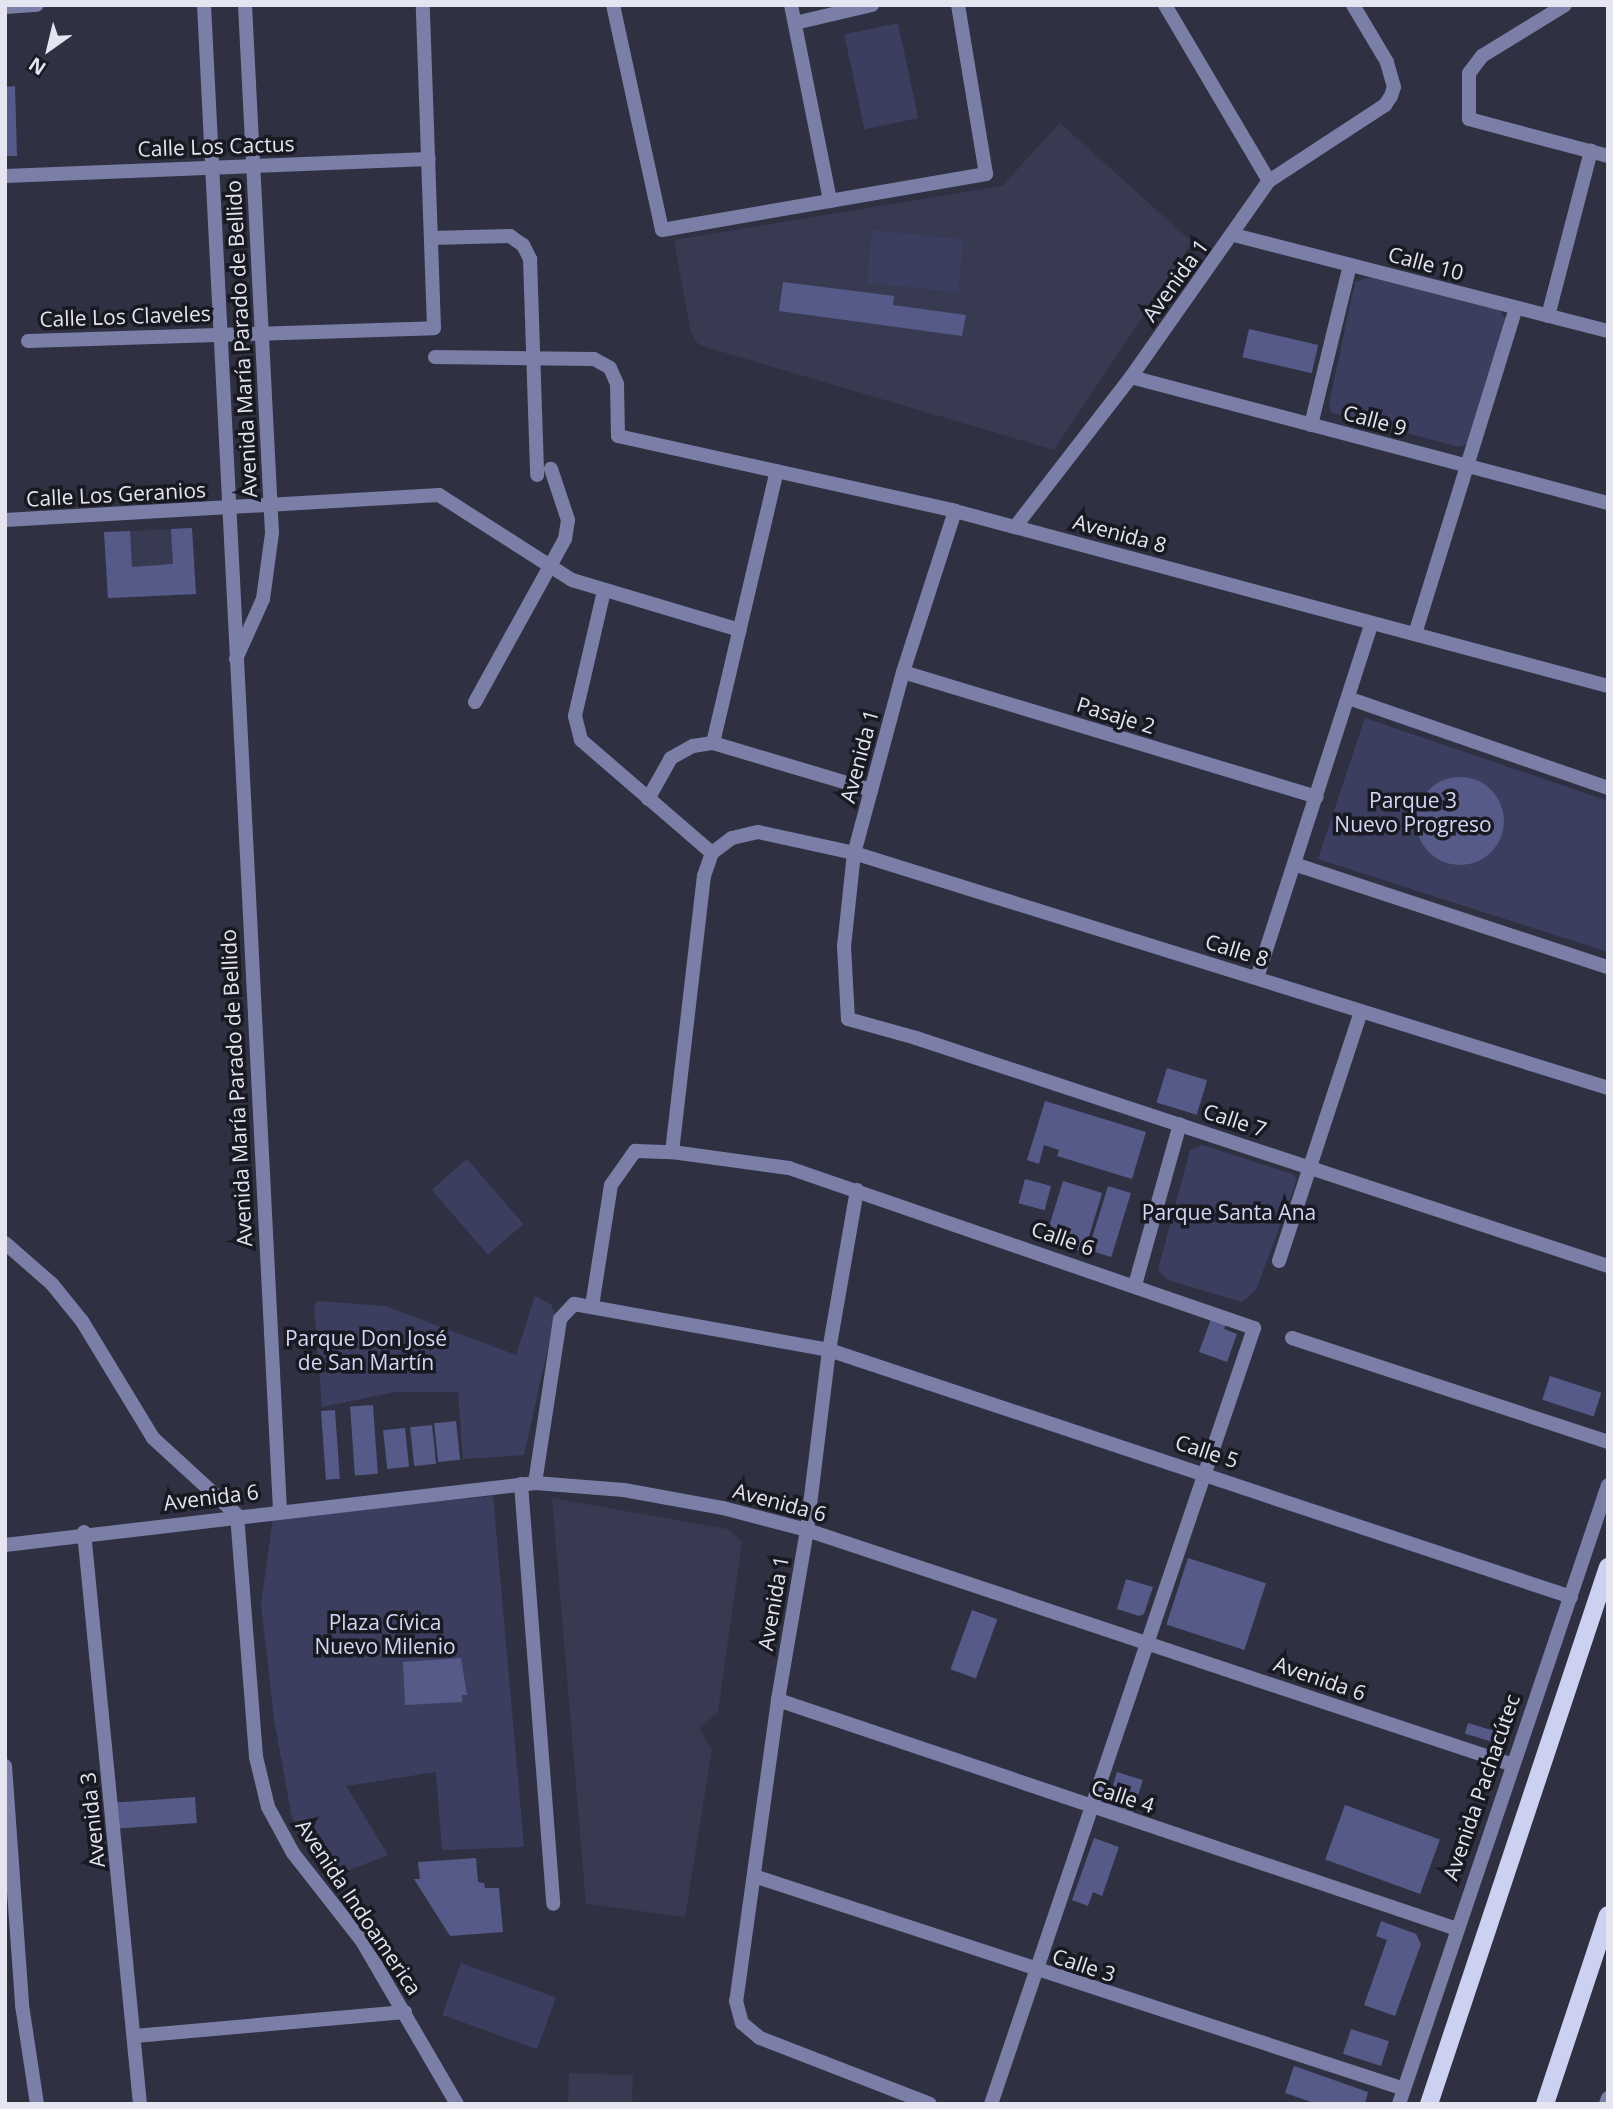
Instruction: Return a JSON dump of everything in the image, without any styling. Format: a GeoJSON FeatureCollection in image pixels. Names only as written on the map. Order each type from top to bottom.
{"type":"FeatureCollection","features":[{"type":"Feature","properties":{"kind":"main road"},"geometry":{"type":"LineString","coordinates":[[1429,2104],[1608,1567]]}},
{"type":"Feature","properties":{"kind":"main road"},"geometry":{"type":"LineString","coordinates":[[1545,2104],[1608,1915]]}},
{"type":"Feature","properties":{"kind":"street"},"geometry":{"type":"LineString","coordinates":[[5,6],[37,5]]}},
{"type":"Feature","properties":{"kind":"street","name":"Avenida María Parado de Bellido"},"geometry":{"type":"LineString","coordinates":[[204,5],[226,509],[279,1509]]}},
{"type":"Feature","properties":{"kind":"street","name":"Avenida María Parado de Bellido"},"geometry":{"type":"LineString","coordinates":[[234,664],[263,599],[270,506],[245,5]]}},
{"type":"Feature","properties":{"kind":"street"},"geometry":{"type":"LineString","coordinates":[[422,5],[431,238],[510,236],[523,245],[530,259],[533,357],[544,472],[568,520],[565,539],[551,569],[475,702]]}},
{"type":"Feature","properties":{"kind":"street"},"geometry":{"type":"LineString","coordinates":[[613,5],[662,230],[986,174],[958,5]]}},
{"type":"Feature","properties":{"kind":"street"},"geometry":{"type":"LineString","coordinates":[[791,5],[830,201]]}},
{"type":"Feature","properties":{"kind":"street"},"geometry":{"type":"LineString","coordinates":[[795,23],[872,5]]}},
{"type":"Feature","properties":{"kind":"street"},"geometry":{"type":"LineString","coordinates":[[1165,5],[1269,181]]}},
{"type":"Feature","properties":{"kind":"street","name":"Avenida 1"},"geometry":{"type":"LineString","coordinates":[[1015,527],[1131,377],[1269,181],[1385,105],[1394,86],[1387,62],[1353,5]]}},
{"type":"Feature","properties":{"kind":"street"},"geometry":{"type":"LineString","coordinates":[[1565,5],[1482,56],[1469,73],[1469,119],[1608,156]]}},
{"type":"Feature","properties":{"kind":"street"},"geometry":{"type":"LineString","coordinates":[[1548,316],[1591,151]]}},
{"type":"Feature","properties":{"kind":"street","name":"Calle Los Cactus"},"geometry":{"type":"LineString","coordinates":[[5,176],[429,159]]}},
{"type":"Feature","properties":{"kind":"street","name":"Calle 10"},"geometry":{"type":"LineString","coordinates":[[1234,234],[1608,331]]}},
{"type":"Feature","properties":{"kind":"street","name":"Calle Los Claveles"},"geometry":{"type":"LineString","coordinates":[[28,341],[434,328],[431,238]]}},
{"type":"Feature","properties":{"kind":"street"},"geometry":{"type":"LineString","coordinates":[[1311,425],[1350,265]]}},
{"type":"Feature","properties":{"kind":"street"},"geometry":{"type":"LineString","coordinates":[[1415,634],[1465,466],[1517,308]]}},
{"type":"Feature","properties":{"kind":"street"},"geometry":{"type":"LineString","coordinates":[[435,357],[533,357]]}},
{"type":"Feature","properties":{"kind":"street","name":"Avenida 8"},"geometry":{"type":"LineString","coordinates":[[533,357],[594,359],[610,368],[617,384],[618,436],[956,511],[1608,686]]}},
{"type":"Feature","properties":{"kind":"street","name":"Calle 9"},"geometry":{"type":"LineString","coordinates":[[1131,377],[1608,503]]}},
{"type":"Feature","properties":{"kind":"street"},"geometry":{"type":"LineString","coordinates":[[713,743],[777,471]]}},
{"type":"Feature","properties":{"kind":"street","name":"Calle Los Geranios"},"geometry":{"type":"LineString","coordinates":[[5,520],[439,495],[551,569]]}},
{"type":"Feature","properties":{"kind":"street","name":"Avenida 1"},"geometry":{"type":"LineString","coordinates":[[848,1020],[844,946],[854,853],[903,672],[956,511]]}},
{"type":"Feature","properties":{"kind":"street"},"geometry":{"type":"LineString","coordinates":[[551,569],[604,591],[740,630]]}},
{"type":"Feature","properties":{"kind":"street"},"geometry":{"type":"LineString","coordinates":[[604,591],[575,716],[581,740],[712,853],[704,876],[673,1152]]}},
{"type":"Feature","properties":{"kind":"street"},"geometry":{"type":"LineString","coordinates":[[1257,978],[1372,623]]}},
{"type":"Feature","properties":{"kind":"street","name":"Pasaje 2"},"geometry":{"type":"LineString","coordinates":[[903,672],[1316,797]]}},
{"type":"Feature","properties":{"kind":"street"},"geometry":{"type":"LineString","coordinates":[[1348,698],[1608,788]]}},
{"type":"Feature","properties":{"kind":"street"},"geometry":{"type":"LineString","coordinates":[[648,799],[671,758],[692,746],[713,743],[872,790]]}},
{"type":"Feature","properties":{"kind":"street","name":"Calle 8"},"geometry":{"type":"LineString","coordinates":[[712,853],[732,838],[758,832],[854,853],[1608,1088]]}},
{"type":"Feature","properties":{"kind":"street"},"geometry":{"type":"LineString","coordinates":[[1294,864],[1608,967]]}},
{"type":"Feature","properties":{"kind":"street"},"geometry":{"type":"LineString","coordinates":[[1279,1261],[1361,1011]]}},
{"type":"Feature","properties":{"kind":"street","name":"Calle 7"},"geometry":{"type":"LineString","coordinates":[[848,1020],[1180,1124],[1608,1266]]}},
{"type":"Feature","properties":{"kind":"street"},"geometry":{"type":"LineString","coordinates":[[1135,1285],[1180,1124]]}},
{"type":"Feature","properties":{"kind":"street","name":"Calle 6"},"geometry":{"type":"LineString","coordinates":[[592,1306],[611,1185],[635,1151],[673,1152],[789,1168],[1254,1328],[1206,1473]]}},
{"type":"Feature","properties":{"kind":"street","name":"Avenida 1"},"geometry":{"type":"LineString","coordinates":[[857,1190],[829,1350],[807,1530],[778,1700],[736,2001],[742,2023],[760,2038],[930,2104]]}},
{"type":"Feature","properties":{"kind":"street"},"geometry":{"type":"LineString","coordinates":[[5,1243],[52,1284],[82,1321],[153,1438],[237,1515]]}},
{"type":"Feature","properties":{"kind":"street"},"geometry":{"type":"LineString","coordinates":[[553,1905],[528,1484],[560,1320],[574,1304],[592,1306]]}},
{"type":"Feature","properties":{"kind":"street","name":"Calle 5"},"geometry":{"type":"LineString","coordinates":[[592,1306],[829,1350],[1206,1473],[1572,1597]]}},
{"type":"Feature","properties":{"kind":"street"},"geometry":{"type":"LineString","coordinates":[[1292,1338],[1608,1442]]}},
{"type":"Feature","properties":{"kind":"street"},"geometry":{"type":"LineString","coordinates":[[990,2104],[1151,1643],[1206,1473]]}},
{"type":"Feature","properties":{"kind":"street","name":"Avenida 6"},"geometry":{"type":"LineString","coordinates":[[5,1545],[84,1532],[279,1509],[528,1484],[624,1490],[723,1508],[807,1530],[1513,1765]]}},
{"type":"Feature","properties":{"kind":"street","name":"Avenida Pachacútec"},"geometry":{"type":"LineString","coordinates":[[1402,2096],[1608,1486]]}},
{"type":"Feature","properties":{"kind":"street","name":"Avenida Indoamerica"},"geometry":{"type":"LineString","coordinates":[[237,1515],[256,1756],[268,1807],[293,1853],[362,1941],[457,2104]]}},
{"type":"Feature","properties":{"kind":"street","name":"Avenida 3"},"geometry":{"type":"LineString","coordinates":[[84,1532],[140,2104]]}},
{"type":"Feature","properties":{"kind":"street","name":"Calle 4"},"geometry":{"type":"LineString","coordinates":[[778,1700],[1457,1929]]}},
{"type":"Feature","properties":{"kind":"street"},"geometry":{"type":"LineString","coordinates":[[5,1766],[22,2005],[37,2104]]}},
{"type":"Feature","properties":{"kind":"street","name":"Calle 3"},"geometry":{"type":"LineString","coordinates":[[754,1876],[1402,2096]]}},
{"type":"Feature","properties":{"kind":"street"},"geometry":{"type":"LineString","coordinates":[[135,2036],[405,2012]]}},
{"type":"Feature","properties":{"kind":"street"},"geometry":{"type":"LineString","coordinates":[[1606,2104],[1608,2098]]}},
{"type":"Feature","properties":{"kind":"shaded area"},"geometry":{"type":"Polygon","coordinates":[[[1060,123],[1192,242],[1054,450],[709,348],[698,344],[691,333],[674,240],[1002,186],[1060,123]]]}},
{"type":"Feature","properties":{"kind":"shaded area"},"geometry":{"type":"Polygon","coordinates":[[[192,528],[195,594],[108,599],[104,533],[192,528]]]}},
{"type":"Feature","properties":{"kind":"shaded area"},"geometry":{"type":"Polygon","coordinates":[[[552,1498],[727,1529],[742,1541],[718,1712],[699,1728],[712,1749],[685,1917],[586,1904],[552,1498]]]}},
{"type":"Feature","properties":{"kind":"shaded area"},"geometry":{"type":"Polygon","coordinates":[[[569,2073],[633,2075],[632,2104],[568,2104],[569,2073]]]}},
{"type":"Feature","properties":{"kind":"green space"},"geometry":{"type":"Polygon","coordinates":[[[898,23],[918,118],[864,129],[844,34],[898,23]]]}},
{"type":"Feature","properties":{"kind":"green space"},"geometry":{"type":"Polygon","coordinates":[[[872,230],[963,240],[958,292],[866,283],[872,230]]]}},
{"type":"Feature","properties":{"kind":"green space"},"geometry":{"type":"Polygon","coordinates":[[[1370,277],[1499,310],[1506,319],[1467,444],[1459,447],[1332,413],[1329,404],[1355,282],[1370,277]]]}},
{"type":"Feature","properties":{"kind":"green space","name":"Parque 3 Nuevo Progreso"},"geometry":{"type":"Polygon","coordinates":[[[1365,718],[1608,801],[1608,952],[1318,859],[1365,718]]]}},
{"type":"Feature","properties":{"kind":"green space","name":"Parque Santa Ana"},"geometry":{"type":"Polygon","coordinates":[[[1202,1145],[1292,1174],[1297,1179],[1256,1290],[1242,1302],[1168,1280],[1158,1270],[1190,1150],[1202,1145]]]}},
{"type":"Feature","properties":{"kind":"green space"},"geometry":{"type":"Polygon","coordinates":[[[467,1159],[523,1224],[488,1255],[432,1190],[467,1159]]]}},
{"type":"Feature","properties":{"kind":"green space","name":"Parque Don José de San Martín"},"geometry":{"type":"Polygon","coordinates":[[[535,1296],[551,1304],[555,1316],[524,1455],[463,1459],[458,1392],[395,1392],[322,1407],[314,1306],[318,1301],[385,1306],[516,1355],[535,1296]]]}},
{"type":"Feature","properties":{"kind":"green space","name":"Plaza Cívica Nuevo Milenio"},"geometry":{"type":"Polygon","coordinates":[[[493,1496],[524,1847],[442,1850],[436,1772],[346,1786],[388,1855],[334,1876],[292,1818],[274,1719],[261,1604],[273,1518],[493,1496]]]}},
{"type":"Feature","properties":{"kind":"green space"},"geometry":{"type":"Polygon","coordinates":[[[461,1963],[556,1998],[537,2049],[442,2015],[461,1963]]]}},
{"type":"Feature","properties":{"kind":"building"},"geometry":{"type":"Polygon","coordinates":[[[15,86],[17,156],[5,156],[5,87],[15,86]]]}},
{"type":"Feature","properties":{"kind":"building"},"geometry":{"type":"Polygon","coordinates":[[[783,282],[894,296],[893,305],[966,315],[962,336],[779,311],[783,282]]]}},
{"type":"Feature","properties":{"kind":"building"},"geometry":{"type":"Polygon","coordinates":[[[1249,329],[1318,345],[1312,373],[1242,357],[1249,329]]]}},
{"type":"Feature","properties":{"kind":"building"},"geometry":{"type":"Polygon","coordinates":[[[192,528],[196,594],[108,598],[104,532],[130,531],[132,567],[173,564],[171,529],[192,528]]]}},
{"type":"Feature","properties":{"kind":"building"},"geometry":{"type":"Polygon","coordinates":[[[1460,777],[1477,781],[1491,790],[1500,804],[1504,821],[1500,838],[1491,852],[1477,861],[1460,865],[1443,861],[1429,852],[1420,838],[1416,821],[1420,804],[1429,790],[1443,781],[1460,777]]]}},
{"type":"Feature","properties":{"kind":"building"},"geometry":{"type":"Polygon","coordinates":[[[1167,1068],[1207,1080],[1197,1115],[1156,1102],[1167,1068]]]}},
{"type":"Feature","properties":{"kind":"building"},"geometry":{"type":"Polygon","coordinates":[[[1045,1101],[1146,1132],[1132,1179],[1057,1156],[1059,1150],[1044,1145],[1039,1164],[1027,1160],[1045,1101]]]}},
{"type":"Feature","properties":{"kind":"building"},"geometry":{"type":"Polygon","coordinates":[[[1025,1179],[1051,1186],[1045,1210],[1019,1203],[1025,1179]]]}},
{"type":"Feature","properties":{"kind":"building"},"geometry":{"type":"Polygon","coordinates":[[[1063,1181],[1102,1193],[1084,1252],[1045,1240],[1063,1181]]]}},
{"type":"Feature","properties":{"kind":"building"},"geometry":{"type":"Polygon","coordinates":[[[1108,1186],[1131,1193],[1111,1257],[1088,1250],[1108,1186]]]}},
{"type":"Feature","properties":{"kind":"building"},"geometry":{"type":"Polygon","coordinates":[[[1212,1316],[1227,1321],[1224,1329],[1237,1334],[1227,1362],[1199,1352],[1212,1316]]]}},
{"type":"Feature","properties":{"kind":"building"},"geometry":{"type":"Polygon","coordinates":[[[1550,1376],[1601,1393],[1594,1416],[1542,1400],[1550,1376]]]}},
{"type":"Feature","properties":{"kind":"building"},"geometry":{"type":"Polygon","coordinates":[[[373,1405],[378,1474],[355,1475],[350,1407],[373,1405]]]}},
{"type":"Feature","properties":{"kind":"building"},"geometry":{"type":"Polygon","coordinates":[[[335,1410],[340,1479],[326,1480],[321,1411],[335,1410]]]}},
{"type":"Feature","properties":{"kind":"building"},"geometry":{"type":"Polygon","coordinates":[[[456,1421],[460,1460],[438,1462],[434,1423],[456,1421]]]}},
{"type":"Feature","properties":{"kind":"building"},"geometry":{"type":"Polygon","coordinates":[[[432,1425],[436,1464],[414,1466],[410,1427],[432,1425]]]}},
{"type":"Feature","properties":{"kind":"building"},"geometry":{"type":"Polygon","coordinates":[[[405,1428],[409,1467],[387,1469],[383,1430],[405,1428]]]}},
{"type":"Feature","properties":{"kind":"building"},"geometry":{"type":"Polygon","coordinates":[[[1188,1558],[1266,1583],[1244,1650],[1166,1625],[1188,1558]]]}},
{"type":"Feature","properties":{"kind":"building"},"geometry":{"type":"Polygon","coordinates":[[[1126,1579],[1153,1587],[1144,1614],[1139,1616],[1117,1609],[1126,1579]]]}},
{"type":"Feature","properties":{"kind":"building"},"geometry":{"type":"Polygon","coordinates":[[[972,1610],[997,1619],[976,1678],[950,1669],[972,1610]]]}},
{"type":"Feature","properties":{"kind":"building"},"geometry":{"type":"Polygon","coordinates":[[[461,1658],[467,1695],[462,1695],[462,1702],[405,1705],[403,1662],[461,1658]]]}},
{"type":"Feature","properties":{"kind":"building"},"geometry":{"type":"Polygon","coordinates":[[[1468,1723],[1498,1732],[1494,1743],[1465,1734],[1468,1723]]]}},
{"type":"Feature","properties":{"kind":"building"},"geometry":{"type":"Polygon","coordinates":[[[1117,1772],[1143,1780],[1133,1812],[1107,1805],[1117,1772]]]}},
{"type":"Feature","properties":{"kind":"building"},"geometry":{"type":"Polygon","coordinates":[[[195,1797],[197,1823],[118,1828],[116,1803],[195,1797]]]}},
{"type":"Feature","properties":{"kind":"building"},"geometry":{"type":"Polygon","coordinates":[[[1345,1805],[1440,1840],[1420,1894],[1325,1860],[1345,1805]]]}},
{"type":"Feature","properties":{"kind":"building"},"geometry":{"type":"Polygon","coordinates":[[[1094,1838],[1119,1847],[1102,1896],[1093,1892],[1088,1906],[1072,1900],[1094,1838]]]}},
{"type":"Feature","properties":{"kind":"building"},"geometry":{"type":"Polygon","coordinates":[[[476,1858],[478,1882],[484,1883],[485,1888],[499,1888],[503,1932],[450,1936],[414,1879],[420,1879],[418,1862],[476,1858]]]}},
{"type":"Feature","properties":{"kind":"building"},"geometry":{"type":"Polygon","coordinates":[[[1381,1921],[1416,1934],[1421,1944],[1395,2016],[1364,2005],[1387,1940],[1376,1936],[1381,1921]]]}},
{"type":"Feature","properties":{"kind":"building"},"geometry":{"type":"Polygon","coordinates":[[[1351,2029],[1389,2041],[1381,2066],[1343,2054],[1351,2029]]]}},
{"type":"Feature","properties":{"kind":"building"},"geometry":{"type":"Polygon","coordinates":[[[1294,2066],[1368,2092],[1365,2104],[1317,2104],[1285,2093],[1294,2066]]]}}]}
